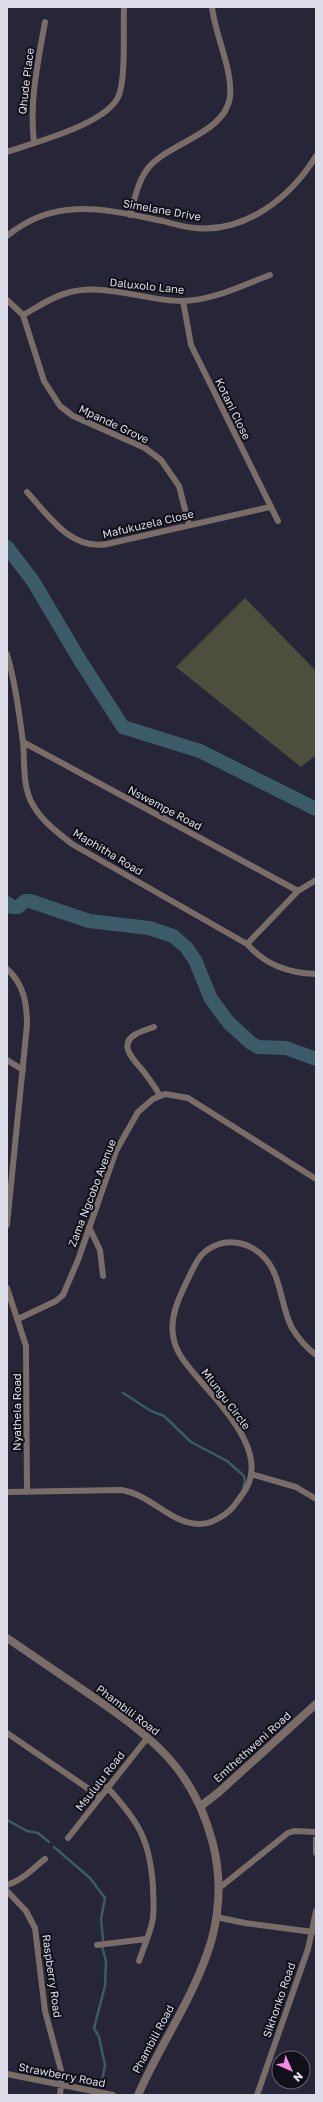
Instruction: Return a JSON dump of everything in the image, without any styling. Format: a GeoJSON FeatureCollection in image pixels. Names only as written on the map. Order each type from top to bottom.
{"type":"FeatureCollection","features":[{"type":"Feature","properties":{"kind":"street"},"geometry":{"type":"LineString","coordinates":[[7,152],[97,119],[118,96],[121,83],[124,7]]}},
{"type":"Feature","properties":{"kind":"street"},"geometry":{"type":"LineString","coordinates":[[130,215],[138,185],[149,167],[163,154],[210,127],[224,113],[230,98],[230,83],[212,7]]}},
{"type":"Feature","properties":{"kind":"street","name":"Qhude Place"},"geometry":{"type":"LineString","coordinates":[[34,142],[31,121],[45,22]]}},
{"type":"Feature","properties":{"kind":"street","name":"Simelane Drive"},"geometry":{"type":"LineString","coordinates":[[7,236],[17,227],[41,216],[68,208],[93,208],[195,228],[219,228],[243,221],[266,209],[292,187],[316,156]]}},
{"type":"Feature","properties":{"kind":"street","name":"Daluxolo Lane"},"geometry":{"type":"LineString","coordinates":[[23,314],[56,296],[69,292],[89,290],[183,301],[215,295],[270,275]]}},
{"type":"Feature","properties":{"kind":"street"},"geometry":{"type":"LineString","coordinates":[[7,300],[23,314]]}},
{"type":"Feature","properties":{"kind":"street","name":"Kotani Close"},"geometry":{"type":"LineString","coordinates":[[183,301],[191,345],[278,521]]}},
{"type":"Feature","properties":{"kind":"street","name":"Mpande Grove"},"geometry":{"type":"LineString","coordinates":[[23,314],[44,381],[60,406],[73,416],[145,448],[161,460],[179,486],[189,525]]}},
{"type":"Feature","properties":{"kind":"street","name":"Mafukuzela Close"},"geometry":{"type":"LineString","coordinates":[[27,492],[69,536],[93,545],[107,544],[270,507]]}},
{"type":"Feature","properties":{"kind":"street","name":"Maphitha Road"},"geometry":{"type":"LineString","coordinates":[[7,654],[12,671],[23,742],[26,783],[32,804],[51,827],[72,844],[92,856],[247,944],[258,956],[283,969],[316,974]]}},
{"type":"Feature","properties":{"kind":"street","name":"Nswempe Road"},"geometry":{"type":"LineString","coordinates":[[23,742],[298,891]]}},
{"type":"Feature","properties":{"kind":"street"},"geometry":{"type":"LineString","coordinates":[[247,944],[298,891],[316,880]]}},
{"type":"Feature","properties":{"kind":"street"},"geometry":{"type":"LineString","coordinates":[[7,969],[17,980],[24,993],[27,1008],[23,1070],[7,1225]]}},
{"type":"Feature","properties":{"kind":"street"},"geometry":{"type":"LineString","coordinates":[[154,1027],[135,1034],[127,1047],[132,1060],[142,1070],[160,1096],[173,1094],[188,1098],[316,1179]]}},
{"type":"Feature","properties":{"kind":"street"},"geometry":{"type":"LineString","coordinates":[[7,1060],[23,1070]]}},
{"type":"Feature","properties":{"kind":"street","name":"Zama Ngcobo Avenue"},"geometry":{"type":"LineString","coordinates":[[18,1320],[56,1301],[62,1295],[68,1285],[116,1151],[138,1112],[153,1099],[160,1096]]}},
{"type":"Feature","properties":{"kind":"street"},"geometry":{"type":"LineString","coordinates":[[89,1227],[100,1250],[103,1276]]}},
{"type":"Feature","properties":{"kind":"street","name":"Mlungu Circle"},"geometry":{"type":"LineString","coordinates":[[7,1492],[122,1490],[134,1492],[178,1518],[198,1524],[220,1517],[232,1510],[247,1487],[251,1474],[250,1454],[246,1442],[219,1403],[184,1361],[176,1349],[173,1335],[173,1317],[180,1296],[201,1255],[208,1248],[223,1242],[238,1243],[252,1248],[263,1256],[272,1266],[292,1328],[308,1349],[316,1355]]}},
{"type":"Feature","properties":{"kind":"street","name":"Nyathela Road"},"geometry":{"type":"LineString","coordinates":[[7,1288],[26,1346],[27,1492]]}},
{"type":"Feature","properties":{"kind":"street"},"geometry":{"type":"LineString","coordinates":[[251,1474],[296,1487],[316,1499]]}},
{"type":"Feature","properties":{"kind":"street","name":"Phambili Road"},"geometry":{"type":"LineString","coordinates":[[7,1638],[148,1737],[165,1753],[180,1772],[201,1806],[215,1853],[218,1889],[216,1917],[208,1954],[195,1985],[148,2071],[138,2095]]}},
{"type":"Feature","properties":{"kind":"street","name":"Emthethweni Road"},"geometry":{"type":"LineString","coordinates":[[201,1806],[219,1792],[316,1704]]}},
{"type":"Feature","properties":{"kind":"street"},"geometry":{"type":"LineString","coordinates":[[7,1733],[99,1796]]}},
{"type":"Feature","properties":{"kind":"street","name":"Msululu Road"},"geometry":{"type":"LineString","coordinates":[[68,1838],[99,1796],[148,1737]]}},
{"type":"Feature","properties":{"kind":"street"},"geometry":{"type":"LineString","coordinates":[[107,1787],[135,1820],[141,1830],[150,1854],[154,1902],[152,1923],[139,1961]]}},
{"type":"Feature","properties":{"kind":"street"},"geometry":{"type":"LineString","coordinates":[[218,1889],[288,1833],[294,1831],[316,1832]]}},
{"type":"Feature","properties":{"kind":"street"},"geometry":{"type":"LineString","coordinates":[[316,1839],[316,1853]]}},
{"type":"Feature","properties":{"kind":"street"},"geometry":{"type":"LineString","coordinates":[[7,1885],[22,1880],[28,1872],[45,1859]]}},
{"type":"Feature","properties":{"kind":"street","name":"Raspberry Road"},"geometry":{"type":"LineString","coordinates":[[7,1891],[26,1911],[35,1928],[45,2011],[60,2065],[62,2084],[60,2095]]}},
{"type":"Feature","properties":{"kind":"street","name":"Sikhonko Road"},"geometry":{"type":"LineString","coordinates":[[257,2095],[314,1933],[316,1911]]}},
{"type":"Feature","properties":{"kind":"street"},"geometry":{"type":"LineString","coordinates":[[216,1917],[245,1923],[314,1933]]}},
{"type":"Feature","properties":{"kind":"street"},"geometry":{"type":"LineString","coordinates":[[97,1945],[146,1940]]}},
{"type":"Feature","properties":{"kind":"street","name":"Strawberry Road"},"geometry":{"type":"LineString","coordinates":[[7,2074],[113,2095]]}},
{"type":"Feature","properties":{"kind":"green space"},"geometry":{"type":"Polygon","coordinates":[[[245,598],[316,671],[316,755],[301,767],[176,667],[245,598]]]}},
{"type":"Feature","properties":{"kind":"waterway"},"geometry":{"type":"LineString","coordinates":[[7,547],[33,581],[81,662],[123,727],[200,751],[316,809]]}},
{"type":"Feature","properties":{"kind":"waterway"},"geometry":{"type":"LineString","coordinates":[[7,903],[12,907],[18,907],[25,901],[30,901],[89,921],[149,928],[173,936],[186,947],[195,960],[211,999],[229,1023],[251,1043],[258,1047],[286,1048],[316,1059]]}},
{"type":"Feature","properties":{"kind":"waterway"},"geometry":{"type":"LineString","coordinates":[[123,1393],[151,1411],[164,1416],[191,1442],[227,1461],[244,1476],[245,1481],[243,1489]]}},
{"type":"Feature","properties":{"kind":"waterway"},"geometry":{"type":"LineString","coordinates":[[7,1820],[27,1831],[38,1833],[49,1842]]}},
{"type":"Feature","properties":{"kind":"waterway"},"geometry":{"type":"LineString","coordinates":[[54,1847],[90,1878],[105,1898],[101,1919],[103,1940]]}},
{"type":"Feature","properties":{"kind":"waterway"},"geometry":{"type":"LineString","coordinates":[[101,2086],[105,2065],[99,2037],[94,2028],[105,1986],[106,1961],[102,1946]]}}]}
